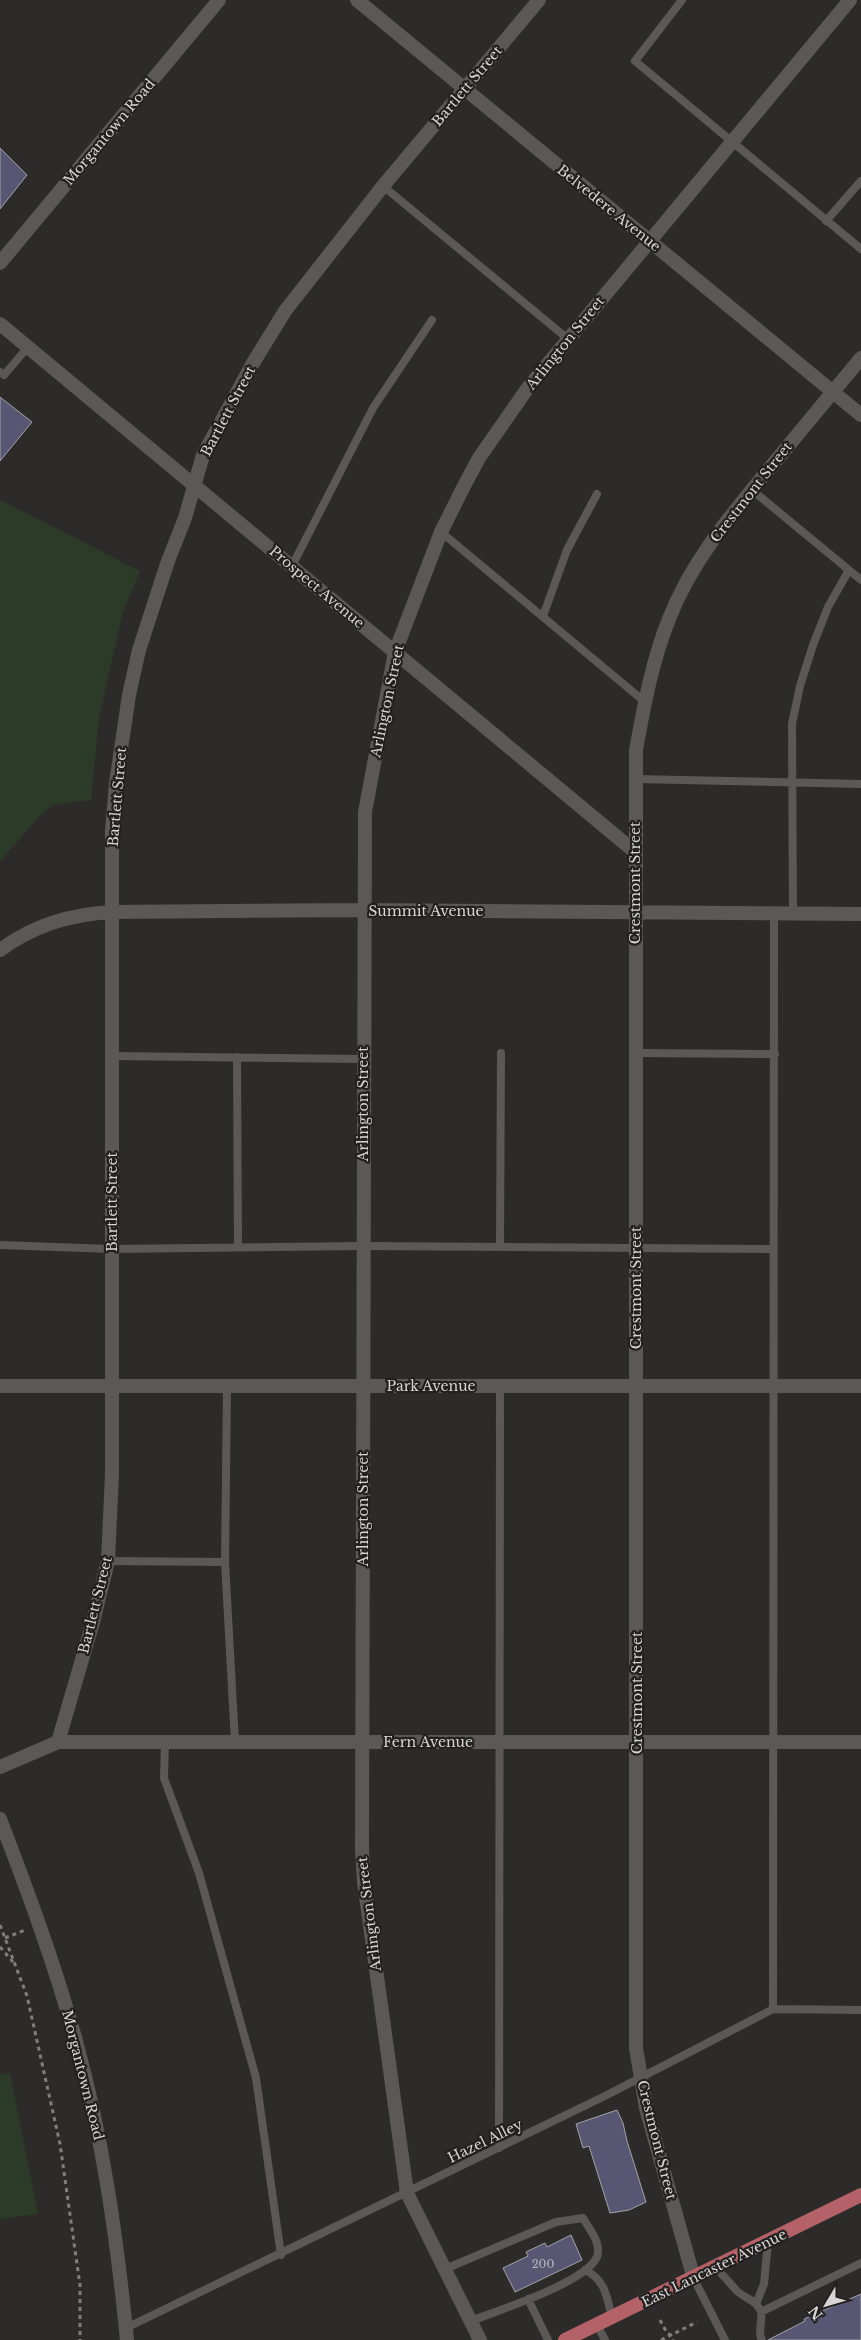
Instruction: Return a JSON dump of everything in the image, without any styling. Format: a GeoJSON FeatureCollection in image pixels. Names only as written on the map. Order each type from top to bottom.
{"type":"FeatureCollection","features":[{"type":"Feature","properties":{"kind":"main road","name":"East Lancaster Avenue"},"geometry":{"type":"LineString","coordinates":[[566,2340],[694,2279],[861,2195]]}},
{"type":"Feature","properties":{"kind":"street","name":"Morgantown Road"},"geometry":{"type":"LineString","coordinates":[[0,263],[219,0]]}},
{"type":"Feature","properties":{"kind":"street","name":"Belvedere Avenue"},"geometry":{"type":"LineString","coordinates":[[357,0],[861,415]]}},
{"type":"Feature","properties":{"kind":"street","name":"Bartlett Street"},"geometry":{"type":"LineString","coordinates":[[58,1742],[93,1622],[108,1560],[112,1474],[112,912],[114,891],[112,831],[116,783],[129,695],[146,627],[186,518],[203,455],[253,363],[285,311],[464,88],[540,0]]}},
{"type":"Feature","properties":{"kind":"street","name":"Arlington Street"},"geometry":{"type":"LineString","coordinates":[[480,2340],[407,2193],[364,1882],[362,1849],[362,1742],[365,812],[395,652],[441,532],[479,458],[527,389],[850,0]]}},
{"type":"Feature","properties":{"kind":"street","name":"Prospect Avenue"},"geometry":{"type":"LineString","coordinates":[[0,324],[634,851]]}},
{"type":"Feature","properties":{"kind":"street","name":"Crestmont Street"},"geometry":{"type":"LineString","coordinates":[[694,2279],[646,2108],[636,2048],[636,1053],[634,851],[636,750],[653,663],[688,578],[706,550],[752,490],[861,358]]}},
{"type":"Feature","properties":{"kind":"street","name":"Summit Avenue"},"geometry":{"type":"LineString","coordinates":[[0,950],[32,929],[52,921],[86,913],[364,910],[861,914]]}},
{"type":"Feature","properties":{"kind":"street","name":"Park Avenue"},"geometry":{"type":"LineString","coordinates":[[0,1386],[861,1386]]}},
{"type":"Feature","properties":{"kind":"street","name":"Fern Avenue"},"geometry":{"type":"LineString","coordinates":[[0,1767],[58,1742],[861,1742]]}},
{"type":"Feature","properties":{"kind":"street","name":"Morgantown Road"},"geometry":{"type":"LineString","coordinates":[[0,1818],[46,1942],[79,2051],[110,2200],[127,2334]]}},
{"type":"Feature","properties":{"kind":"lane"},"geometry":{"type":"LineString","coordinates":[[682,0],[635,61],[861,249]]}},
{"type":"Feature","properties":{"kind":"lane"},"geometry":{"type":"LineString","coordinates":[[826,220],[861,181]]}},
{"type":"Feature","properties":{"kind":"lane"},"geometry":{"type":"LineString","coordinates":[[384,186],[568,339]]}},
{"type":"Feature","properties":{"kind":"lane"},"geometry":{"type":"LineString","coordinates":[[292,566],[373,408],[432,320]]}},
{"type":"Feature","properties":{"kind":"lane"},"geometry":{"type":"LineString","coordinates":[[0,372],[4,375],[28,347]]}},
{"type":"Feature","properties":{"kind":"lane"},"geometry":{"type":"LineString","coordinates":[[752,490],[861,580]]}},
{"type":"Feature","properties":{"kind":"lane"},"geometry":{"type":"LineString","coordinates":[[543,616],[567,550],[597,494]]}},
{"type":"Feature","properties":{"kind":"lane"},"geometry":{"type":"LineString","coordinates":[[441,532],[645,702]]}},
{"type":"Feature","properties":{"kind":"lane"},"geometry":{"type":"LineString","coordinates":[[793,913],[792,724],[800,686],[813,645],[828,607],[849,570]]}},
{"type":"Feature","properties":{"kind":"lane"},"geometry":{"type":"LineString","coordinates":[[635,780],[861,784]]}},
{"type":"Feature","properties":{"kind":"lane"},"geometry":{"type":"LineString","coordinates":[[773,2009],[774,913]]}},
{"type":"Feature","properties":{"kind":"lane"},"geometry":{"type":"LineString","coordinates":[[500,1247],[501,1053]]}},
{"type":"Feature","properties":{"kind":"lane"},"geometry":{"type":"LineString","coordinates":[[636,1053],[775,1054]]}},
{"type":"Feature","properties":{"kind":"lane"},"geometry":{"type":"LineString","coordinates":[[112,1056],[363,1059]]}},
{"type":"Feature","properties":{"kind":"lane"},"geometry":{"type":"LineString","coordinates":[[237,1057],[238,1247]]}},
{"type":"Feature","properties":{"kind":"lane"},"geometry":{"type":"LineString","coordinates":[[0,1245],[112,1249],[363,1246],[773,1249]]}},
{"type":"Feature","properties":{"kind":"lane"},"geometry":{"type":"LineString","coordinates":[[228,1386],[225,1562],[235,1742]]}},
{"type":"Feature","properties":{"kind":"lane"},"geometry":{"type":"LineString","coordinates":[[499,2148],[500,1386]]}},
{"type":"Feature","properties":{"kind":"lane"},"geometry":{"type":"LineString","coordinates":[[108,1560],[225,1562]]}},
{"type":"Feature","properties":{"kind":"lane"},"geometry":{"type":"LineString","coordinates":[[165,1742],[164,1778],[199,1873],[256,2078],[281,2255]]}},
{"type":"Feature","properties":{"kind":"lane","name":"Hazel Alley"},"geometry":{"type":"LineString","coordinates":[[127,2334],[773,2009],[861,2010]]}},
{"type":"Feature","properties":{"kind":"lane"},"geometry":{"type":"LineString","coordinates":[[445,2269],[556,2222],[583,2218],[597,2242],[597,2256],[585,2270],[553,2289],[471,2321]]}},
{"type":"Feature","properties":{"kind":"lane"},"geometry":{"type":"LineString","coordinates":[[756,2304],[764,2284],[768,2242]]}},
{"type":"Feature","properties":{"kind":"lane"},"geometry":{"type":"LineString","coordinates":[[761,2312],[861,2263]]}},
{"type":"Feature","properties":{"kind":"lane"},"geometry":{"type":"LineString","coordinates":[[714,2268],[728,2279],[737,2291],[756,2304],[761,2312],[759,2335],[762,2340]]}},
{"type":"Feature","properties":{"kind":"lane"},"geometry":{"type":"LineString","coordinates":[[585,2270],[594,2274],[603,2283],[612,2318]]}},
{"type":"Feature","properties":{"kind":"lane"},"geometry":{"type":"LineString","coordinates":[[694,2279],[725,2340]]}},
{"type":"Feature","properties":{"kind":"lane"},"geometry":{"type":"LineString","coordinates":[[528,2298],[548,2340]]}},
{"type":"Feature","properties":{"kind":"lane"},"geometry":{"type":"LineString","coordinates":[[597,2325],[605,2340]]}},
{"type":"Feature","properties":{"kind":"path"},"geometry":{"type":"LineString","coordinates":[[0,1925],[27,1996],[60,2144],[80,2285],[80,2340]]}},
{"type":"Feature","properties":{"kind":"path"},"geometry":{"type":"LineString","coordinates":[[0,1947],[15,1964]]}},
{"type":"Feature","properties":{"kind":"path"},"geometry":{"type":"LineString","coordinates":[[660,2320],[673,2340]]}},
{"type":"Feature","properties":{"kind":"path"},"geometry":{"type":"LineString","coordinates":[[661,2340],[697,2322]]}},
{"type":"Feature","properties":{"kind":"green space"},"geometry":{"type":"Polygon","coordinates":[[[0,500],[140,571],[123,612],[99,718],[91,800],[55,804],[40,815],[0,862],[0,500]]]}},
{"type":"Feature","properties":{"kind":"green space"},"geometry":{"type":"Polygon","coordinates":[[[10,2073],[38,2214],[0,2219],[0,2075],[10,2073]]]}},
{"type":"Feature","properties":{"kind":"building"},"geometry":{"type":"Polygon","coordinates":[[[0,148],[27,175],[0,209],[0,148]]]}},
{"type":"Feature","properties":{"kind":"building"},"geometry":{"type":"Polygon","coordinates":[[[0,397],[32,422],[0,461],[0,397]]]}},
{"type":"Feature","properties":{"kind":"building"},"geometry":{"type":"Polygon","coordinates":[[[617,2110],[623,2123],[646,2202],[629,2210],[610,2213],[589,2146],[583,2148],[576,2124],[617,2110]]]}},
{"type":"Feature","properties":{"kind":"building"},"geometry":{"type":"Polygon","coordinates":[[[571,2235],[582,2260],[515,2292],[503,2268],[528,2256],[526,2252],[545,2243],[547,2247],[571,2235]]]}},
{"type":"Feature","properties":{"kind":"building"},"geometry":{"type":"Polygon","coordinates":[[[861,2294],[861,2340],[768,2340],[805,2321],[804,2319],[861,2294]]]}}]}
